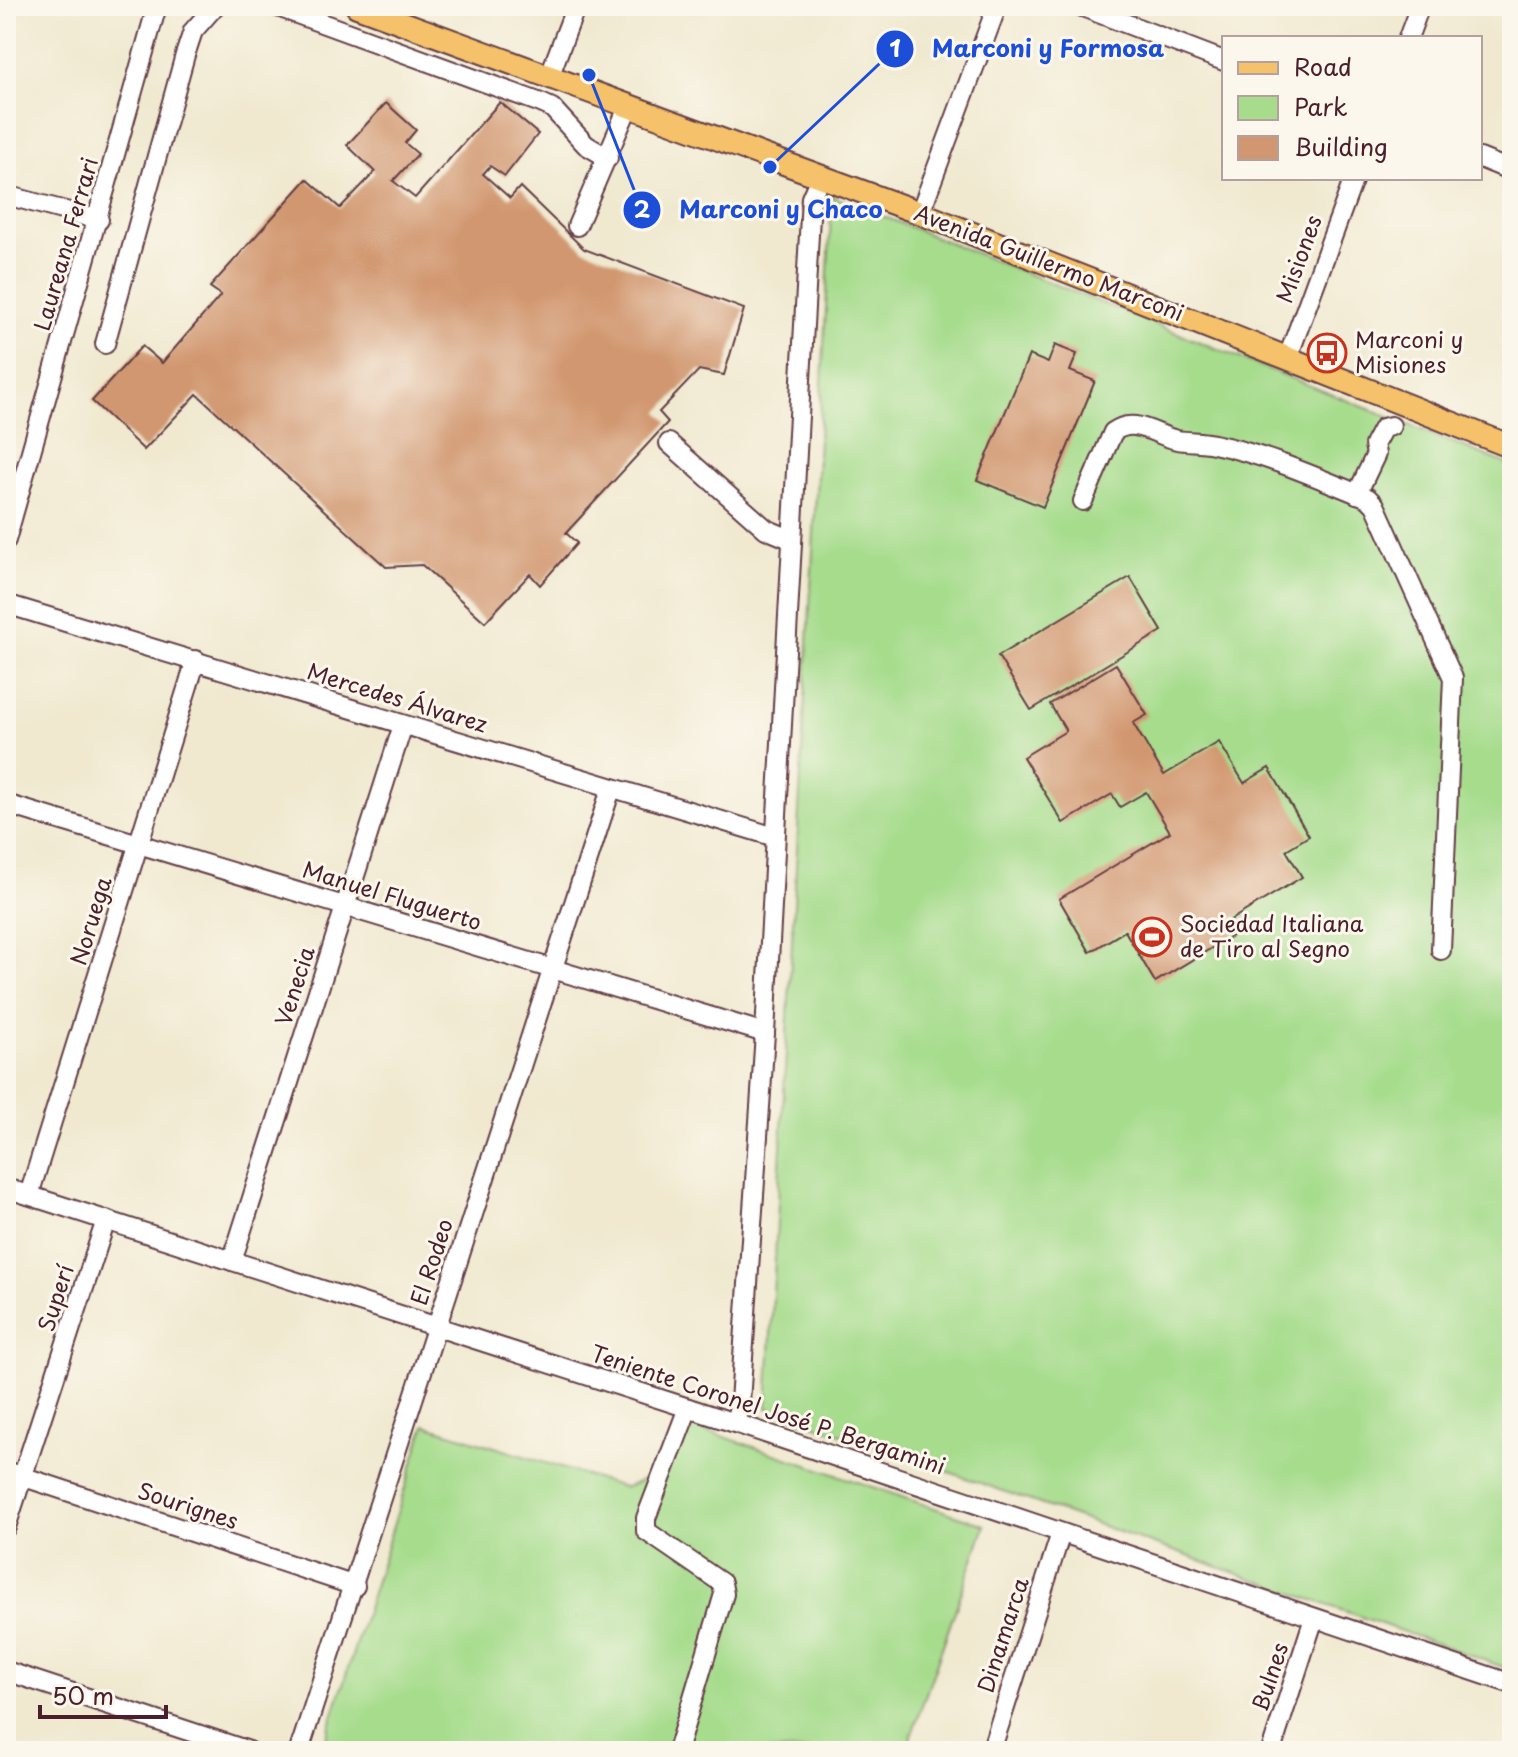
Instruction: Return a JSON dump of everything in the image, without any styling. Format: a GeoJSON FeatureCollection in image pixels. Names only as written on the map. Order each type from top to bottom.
{"type":"FeatureCollection","features":[{"type":"Feature","properties":{"kind":"main road","name":"Avenida Guillermo Marconi"},"geometry":{"type":"LineString","coordinates":[[357,6],[821,175],[1512,447]]}},
{"type":"Feature","properties":{"kind":"street","name":"Laureana Ferrari"},"geometry":{"type":"LineString","coordinates":[[6,540],[12,501],[99,220],[157,6]]}},
{"type":"Feature","properties":{"kind":"street"},"geometry":{"type":"LineString","coordinates":[[105,344],[185,55],[193,31],[215,6]]}},
{"type":"Feature","properties":{"kind":"street"},"geometry":{"type":"LineString","coordinates":[[275,6],[552,108],[586,145],[608,158]]}},
{"type":"Feature","properties":{"kind":"street"},"geometry":{"type":"LineString","coordinates":[[549,77],[576,6]]}},
{"type":"Feature","properties":{"kind":"street"},"geometry":{"type":"LineString","coordinates":[[920,213],[997,6]]}},
{"type":"Feature","properties":{"kind":"street"},"geometry":{"type":"LineString","coordinates":[[1080,6],[1222,60]]}},
{"type":"Feature","properties":{"kind":"street"},"geometry":{"type":"LineString","coordinates":[[1409,36],[1420,6]]}},
{"type":"Feature","properties":{"kind":"street"},"geometry":{"type":"LineString","coordinates":[[577,226],[629,105]]}},
{"type":"Feature","properties":{"kind":"street"},"geometry":{"type":"LineString","coordinates":[[1482,159],[1512,171]]}},
{"type":"Feature","properties":{"kind":"street"},"geometry":{"type":"LineString","coordinates":[[735,1423],[740,1402],[765,1033],[811,198],[821,175]]}},
{"type":"Feature","properties":{"kind":"street","name":"Misiones"},"geometry":{"type":"LineString","coordinates":[[1288,357],[1353,180]]}},
{"type":"Feature","properties":{"kind":"street"},"geometry":{"type":"LineString","coordinates":[[6,195],[99,220]]}},
{"type":"Feature","properties":{"kind":"street"},"geometry":{"type":"LineString","coordinates":[[1357,494],[1376,454],[1374,445],[1379,435],[1391,426],[1401,404]]}},
{"type":"Feature","properties":{"kind":"street"},"geometry":{"type":"LineString","coordinates":[[1083,501],[1113,432],[1122,425],[1135,425],[1175,439],[1229,448],[1357,494],[1375,505],[1453,678],[1441,950]]}},
{"type":"Feature","properties":{"kind":"street"},"geometry":{"type":"LineString","coordinates":[[669,443],[766,529],[790,539]]}},
{"type":"Feature","properties":{"kind":"street","name":"Mercedes Álvarez"},"geometry":{"type":"LineString","coordinates":[[6,604],[775,837]]}},
{"type":"Feature","properties":{"kind":"street","name":"Noruega"},"geometry":{"type":"LineString","coordinates":[[29,1195],[196,660]]}},
{"type":"Feature","properties":{"kind":"street","name":"Venecia"},"geometry":{"type":"LineString","coordinates":[[232,1261],[403,725]]}},
{"type":"Feature","properties":{"kind":"street","name":"El Rodeo"},"geometry":{"type":"LineString","coordinates":[[299,1751],[611,789]]}},
{"type":"Feature","properties":{"kind":"street","name":"Manuel Fluguerto"},"geometry":{"type":"LineString","coordinates":[[6,804],[765,1033]]}},
{"type":"Feature","properties":{"kind":"street","name":"Teniente Coronel José P. Bergamini"},"geometry":{"type":"LineString","coordinates":[[6,1188],[735,1423],[1512,1684]]}},
{"type":"Feature","properties":{"kind":"street","name":"Superí"},"geometry":{"type":"LineString","coordinates":[[6,1527],[15,1474],[106,1220]]}},
{"type":"Feature","properties":{"kind":"street"},"geometry":{"type":"LineString","coordinates":[[677,1751],[724,1594],[722,1583],[646,1531],[646,1518],[688,1408]]}},
{"type":"Feature","properties":{"kind":"street","name":"Sourignes"},"geometry":{"type":"LineString","coordinates":[[15,1474],[355,1586]]}},
{"type":"Feature","properties":{"kind":"street","name":"Dinamarca"},"geometry":{"type":"LineString","coordinates":[[991,1751],[1061,1533]]}},
{"type":"Feature","properties":{"kind":"street","name":"Bulnes"},"geometry":{"type":"LineString","coordinates":[[1271,1751],[1314,1618]]}},
{"type":"Feature","properties":{"kind":"street"},"geometry":{"type":"LineString","coordinates":[[6,1671],[249,1751]]}},
{"type":"Feature","properties":{"kind":"green space","name":"Sociedad Italiana de Tiro al Segno"},"geometry":{"type":"Polygon","coordinates":[[[832,196],[1512,466],[1512,1670],[767,1408],[832,196]]]}},
{"type":"Feature","properties":{"kind":"green space"},"geometry":{"type":"Polygon","coordinates":[[[677,1421],[985,1525],[906,1751],[322,1751],[425,1425],[625,1488],[662,1471],[677,1421]]]}},
{"type":"Feature","properties":{"kind":"building"},"geometry":{"type":"Polygon","coordinates":[[[500,102],[538,134],[505,176],[490,166],[483,174],[510,198],[520,187],[584,249],[744,309],[724,375],[699,370],[659,412],[668,422],[566,533],[577,543],[540,585],[530,574],[485,622],[422,565],[386,567],[197,394],[144,450],[92,401],[142,346],[162,363],[221,295],[210,287],[307,179],[340,208],[375,172],[347,145],[386,103],[416,130],[405,143],[418,154],[393,181],[415,198],[500,102]]]}},
{"type":"Feature","properties":{"kind":"building"},"geometry":{"type":"Polygon","coordinates":[[[1055,345],[1077,354],[1070,371],[1095,381],[1043,507],[977,480],[1029,355],[1048,363],[1055,345]]]}},
{"type":"Feature","properties":{"kind":"building"},"geometry":{"type":"Polygon","coordinates":[[[1130,577],[1162,631],[1031,710],[998,656],[1130,577]]]}},
{"type":"Feature","properties":{"kind":"building"},"geometry":{"type":"Polygon","coordinates":[[[1116,664],[1147,715],[1133,723],[1164,775],[1219,742],[1244,783],[1269,768],[1309,836],[1286,850],[1302,877],[1227,922],[1235,934],[1155,982],[1125,931],[1090,952],[1059,899],[1170,832],[1146,792],[1120,807],[1112,794],[1063,823],[1023,757],[1066,731],[1050,704],[1116,664]]]}},
{"type":"Feature","properties":{"kind":"place","name":"Marconi y Chaco"},"geometry":{"type":"Point","coordinates":[589,75]}},
{"type":"Feature","properties":{"kind":"place","name":"Marconi y Formosa"},"geometry":{"type":"Point","coordinates":[770,167]}},
{"type":"Feature","properties":{"kind":"place","name":"Marconi y Misiones"},"geometry":{"type":"Point","coordinates":[1327,353]}},
{"type":"Feature","properties":{"kind":"place","name":"Sociedad Italiana de Tiro al Segno"},"geometry":{"type":"Point","coordinates":[1152,937]}}]}
